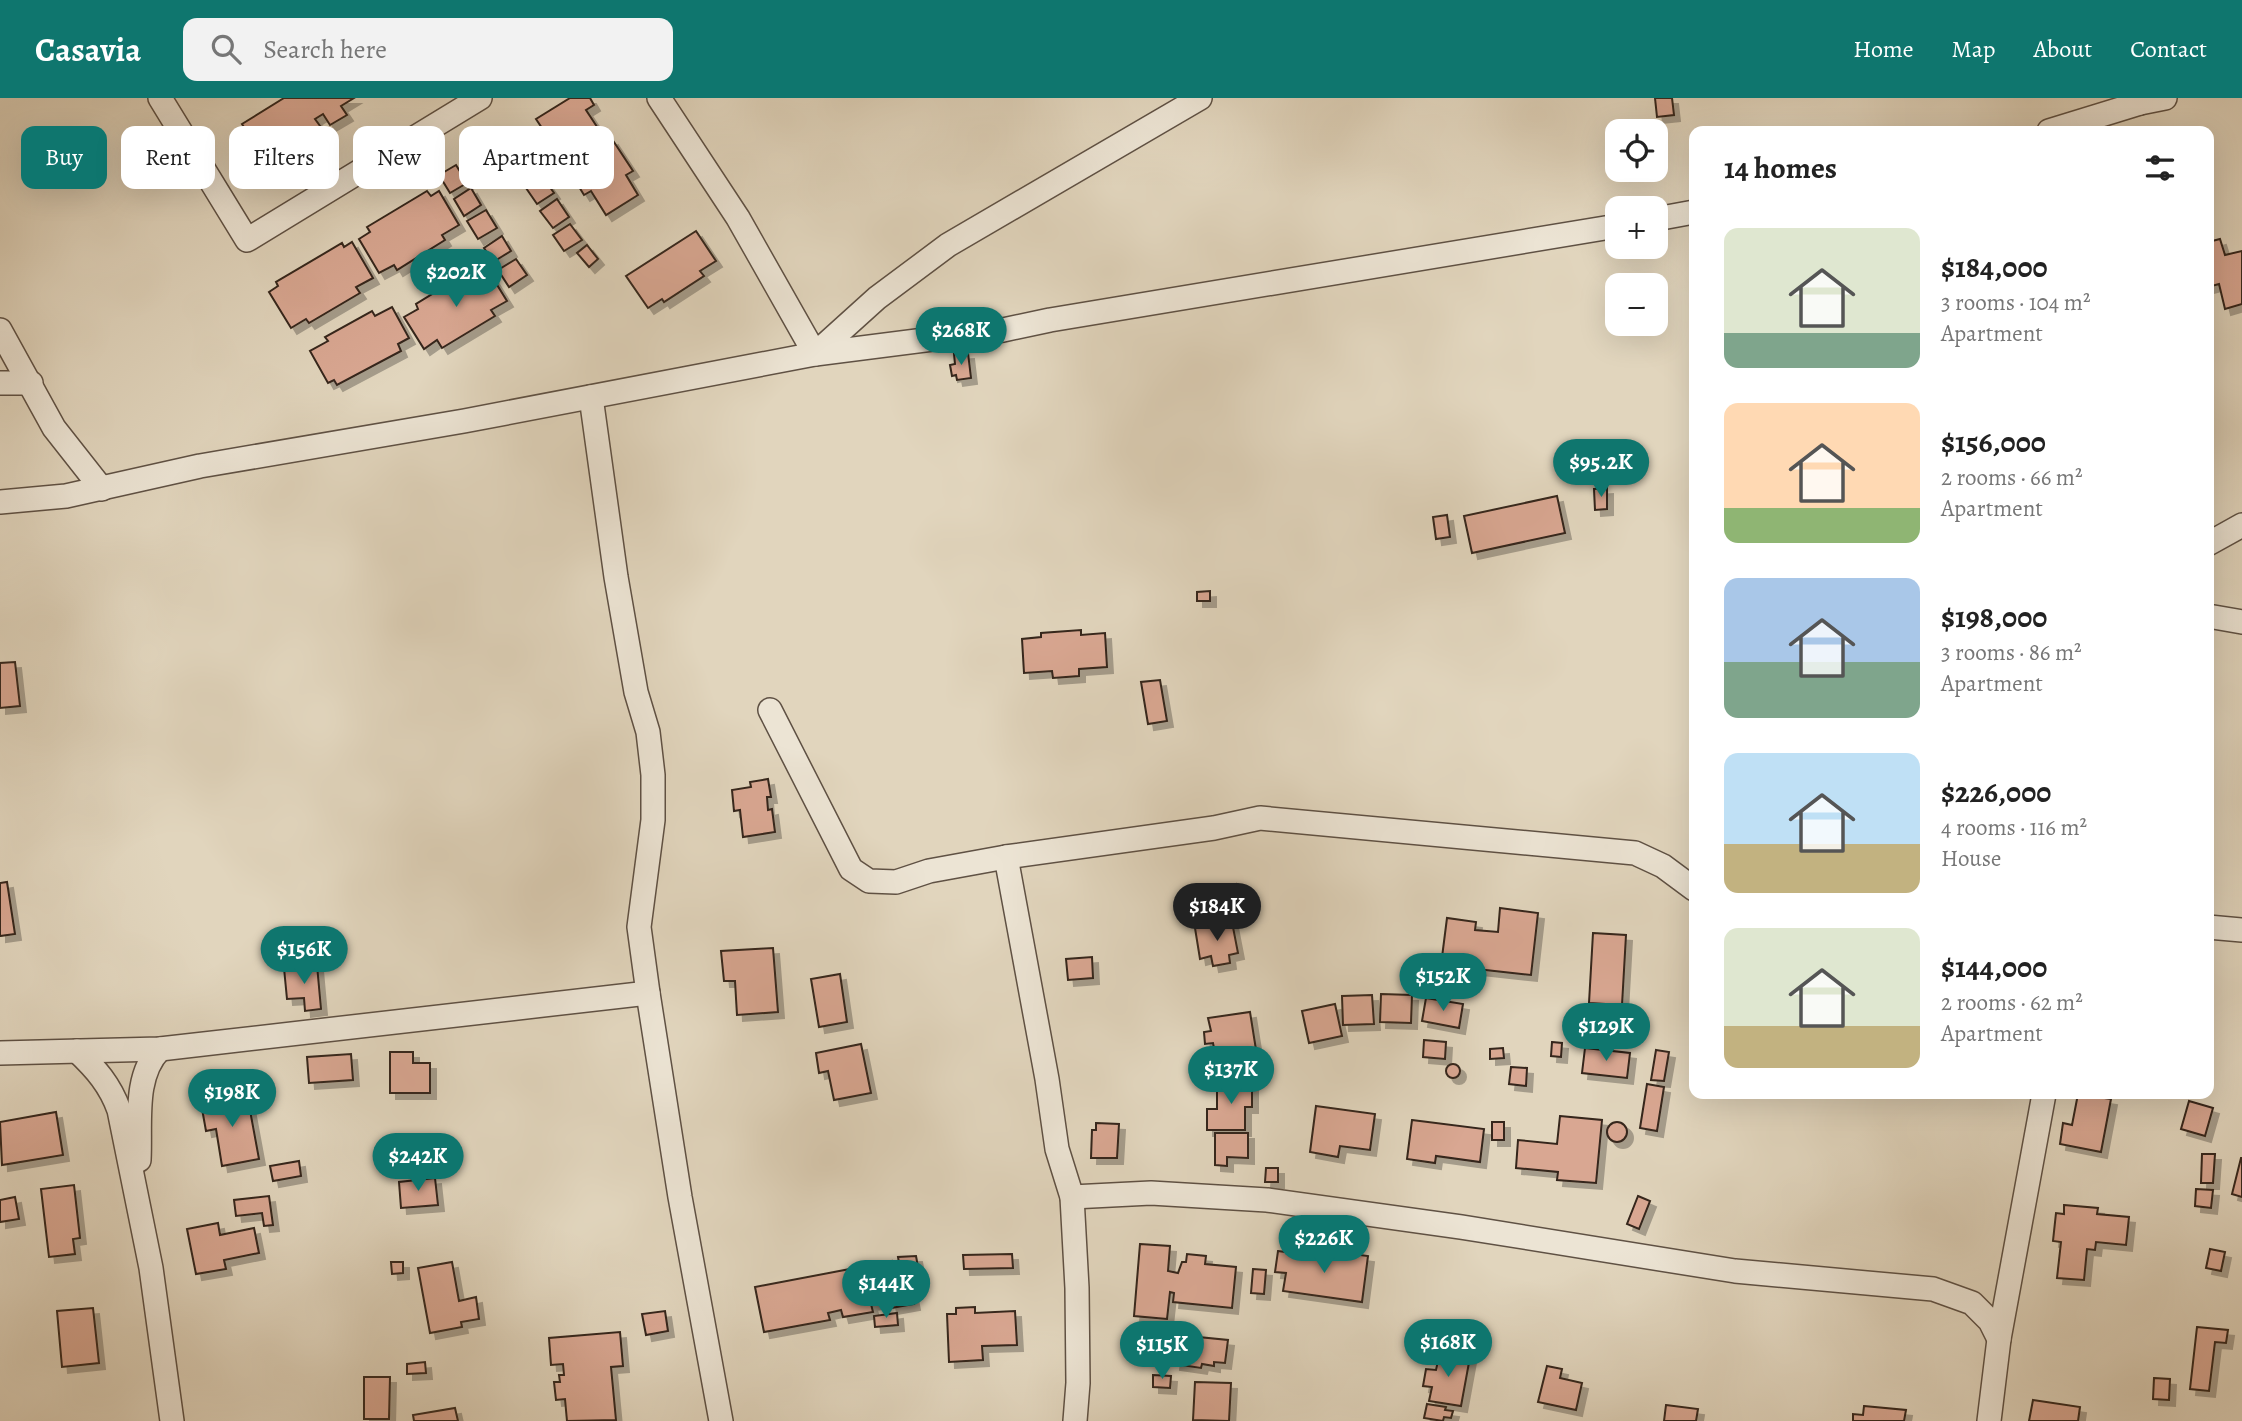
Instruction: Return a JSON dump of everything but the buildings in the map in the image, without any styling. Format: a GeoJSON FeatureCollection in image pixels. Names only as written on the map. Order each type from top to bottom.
{"type":"FeatureCollection","features":[{"type":"Feature","properties":{"kind":"street"},"geometry":{"type":"LineString","coordinates":[[160,98],[247,240],[480,98]]}},
{"type":"Feature","properties":{"kind":"street"},"geometry":{"type":"LineString","coordinates":[[659,98],[738,218],[815,354]]}},
{"type":"Feature","properties":{"kind":"street"},"geometry":{"type":"LineString","coordinates":[[815,354],[877,298],[948,246],[1200,98]]}},
{"type":"Feature","properties":{"kind":"street"},"geometry":{"type":"LineString","coordinates":[[2064,126],[2141,101],[2165,98]]}},
{"type":"Feature","properties":{"kind":"street"},"geometry":{"type":"LineString","coordinates":[[1668,217],[1689,213]]}},
{"type":"Feature","properties":{"kind":"street"},"geometry":{"type":"LineString","coordinates":[[0,502],[66,496],[200,466],[464,421],[815,354],[1003,330],[1605,228]]}},
{"type":"Feature","properties":{"kind":"street"},"geometry":{"type":"LineString","coordinates":[[0,330],[54,428],[102,489]]}},
{"type":"Feature","properties":{"kind":"street"},"geometry":{"type":"LineString","coordinates":[[0,383],[31,383]]}},
{"type":"Feature","properties":{"kind":"street"},"geometry":{"type":"LineString","coordinates":[[591,397],[616,577],[636,692],[648,732],[653,775],[653,820],[639,927],[680,1197],[721,1421]]}},
{"type":"Feature","properties":{"kind":"street"},"geometry":{"type":"LineString","coordinates":[[2214,541],[2242,525]]}},
{"type":"Feature","properties":{"kind":"street"},"geometry":{"type":"LineString","coordinates":[[2214,617],[2242,622]]}},
{"type":"Feature","properties":{"kind":"street"},"geometry":{"type":"LineString","coordinates":[[770,710],[851,869],[869,881],[896,882],[929,871],[1006,857],[1214,828],[1261,818],[1635,853],[1663,866],[1689,885]]}},
{"type":"Feature","properties":{"kind":"street"},"geometry":{"type":"LineString","coordinates":[[1006,857],[1056,1149],[1072,1197],[1077,1288],[1078,1383],[1075,1421]]}},
{"type":"Feature","properties":{"kind":"street"},"geometry":{"type":"LineString","coordinates":[[2214,928],[2242,930]]}},
{"type":"Feature","properties":{"kind":"street"},"geometry":{"type":"LineString","coordinates":[[0,1053],[160,1049],[648,993]]}},
{"type":"Feature","properties":{"kind":"street"},"geometry":{"type":"LineString","coordinates":[[136,1188],[144,1075],[151,1058],[160,1049]]}},
{"type":"Feature","properties":{"kind":"street"},"geometry":{"type":"LineString","coordinates":[[77,1051],[99,1071],[113,1092],[119,1110],[136,1188],[164,1352],[172,1421]]}},
{"type":"Feature","properties":{"kind":"street"},"geometry":{"type":"LineString","coordinates":[[1989,1421],[1999,1339],[2042,1099]]}},
{"type":"Feature","properties":{"kind":"street"},"geometry":{"type":"LineString","coordinates":[[1072,1197],[1151,1193],[1268,1200],[1461,1227],[1735,1271],[1933,1289],[1972,1303],[1990,1321],[1999,1339]]}}]}
